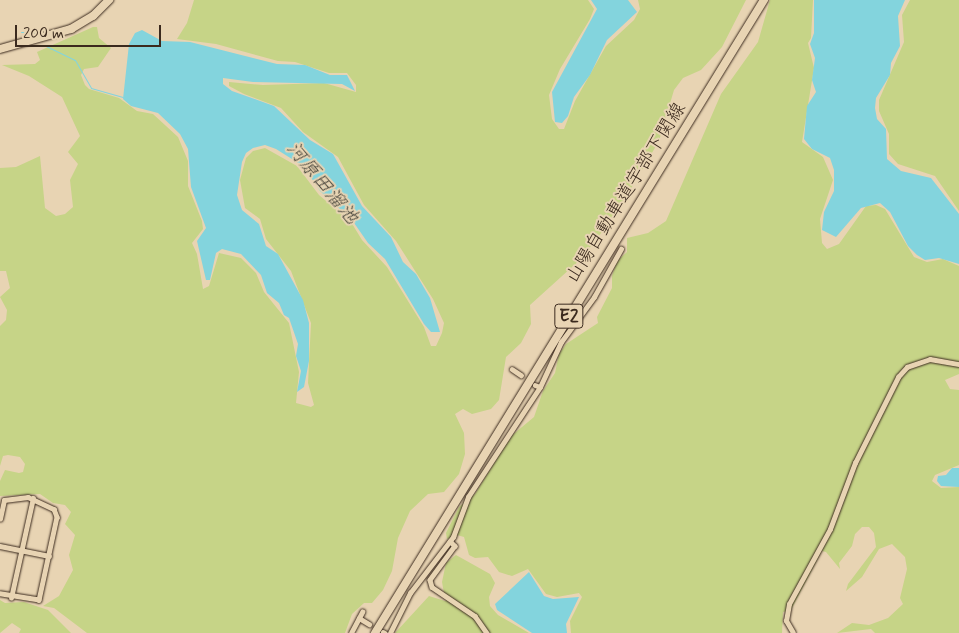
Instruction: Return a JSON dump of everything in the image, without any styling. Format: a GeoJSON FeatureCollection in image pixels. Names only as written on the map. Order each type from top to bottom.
{"type":"FeatureCollection","features":[{"type":"Feature","properties":{"kind":"highway"},"geometry":{"type":"LineString","coordinates":[[0,49],[71,29],[92,16],[109,0]]}},
{"type":"Feature","properties":{"kind":"highway","name":"山陽自動車道宇部下関線"},"geometry":{"type":"LineString","coordinates":[[381,633],[764,0]]}},
{"type":"Feature","properties":{"kind":"street"},"geometry":{"type":"LineString","coordinates":[[390,633],[410,593],[450,541],[468,497],[538,386],[562,342],[594,297],[621,249]]}},
{"type":"Feature","properties":{"kind":"street"},"geometry":{"type":"LineString","coordinates":[[793,633],[786,621],[789,604],[830,529],[857,458],[898,378],[906,367],[930,359],[959,364]]}},
{"type":"Feature","properties":{"kind":"street"},"geometry":{"type":"LineString","coordinates":[[512,369],[521,375]]}},
{"type":"Feature","properties":{"kind":"street"},"geometry":{"type":"LineString","coordinates":[[0,519],[4,500],[33,498],[56,512],[39,600],[11,598],[0,594]]}},
{"type":"Feature","properties":{"kind":"street"},"geometry":{"type":"LineString","coordinates":[[11,598],[33,498]]}},
{"type":"Feature","properties":{"kind":"street"},"geometry":{"type":"LineString","coordinates":[[450,541],[455,546],[430,580],[432,587],[475,616],[487,633]]}},
{"type":"Feature","properties":{"kind":"street"},"geometry":{"type":"LineString","coordinates":[[0,546],[49,556]]}},
{"type":"Feature","properties":{"kind":"street"},"geometry":{"type":"LineString","coordinates":[[351,633],[362,612]]}},
{"type":"Feature","properties":{"kind":"street"},"geometry":{"type":"LineString","coordinates":[[359,618],[368,624]]}},
{"type":"Feature","properties":{"kind":"green space"},"geometry":{"type":"Polygon","coordinates":[[[194,0],[588,0],[594,9],[590,19],[560,69],[549,95],[552,119],[559,129],[564,129],[575,101],[606,46],[634,20],[640,9],[638,0],[746,0],[722,47],[701,70],[683,78],[674,90],[659,141],[617,212],[582,258],[530,305],[531,324],[521,343],[506,357],[499,400],[491,409],[472,414],[463,409],[455,414],[464,433],[465,454],[459,474],[444,492],[428,494],[410,511],[398,538],[392,571],[383,590],[372,603],[364,603],[352,614],[345,633],[87,633],[54,608],[43,606],[59,596],[73,570],[69,555],[75,535],[65,524],[71,512],[65,505],[53,503],[40,494],[0,496],[0,481],[5,470],[23,472],[25,464],[20,457],[8,455],[3,456],[0,466],[0,326],[6,320],[7,310],[0,297],[10,288],[6,271],[0,271],[0,168],[16,167],[40,156],[45,208],[56,216],[65,214],[73,207],[70,180],[78,164],[68,152],[80,136],[62,97],[29,76],[2,65],[35,64],[40,60],[37,52],[93,27],[97,27],[99,38],[111,48],[98,67],[84,69],[81,75],[85,85],[89,89],[119,98],[137,111],[153,114],[178,137],[188,161],[188,186],[202,221],[203,229],[192,243],[197,254],[203,289],[209,286],[219,253],[241,258],[256,273],[264,292],[289,323],[299,372],[296,403],[311,407],[314,405],[308,383],[311,323],[291,271],[266,239],[260,219],[245,208],[240,180],[246,158],[253,151],[265,148],[297,166],[319,195],[351,222],[362,240],[387,267],[424,327],[431,346],[436,346],[442,333],[444,323],[433,299],[396,241],[364,205],[338,157],[303,132],[281,108],[244,94],[229,86],[229,82],[263,85],[324,83],[356,92],[356,85],[347,73],[329,73],[295,62],[278,61],[216,44],[177,39],[187,23],[194,0]]]}},
{"type":"Feature","properties":{"kind":"green space"},"geometry":{"type":"Polygon","coordinates":[[[770,0],[813,0],[811,38],[808,43],[814,68],[802,142],[823,157],[833,180],[820,219],[822,243],[827,249],[839,244],[866,206],[876,205],[885,209],[914,257],[927,262],[943,259],[959,266],[959,374],[945,380],[950,389],[959,390],[959,465],[935,475],[932,481],[941,488],[959,487],[959,633],[875,633],[871,629],[837,633],[852,623],[869,625],[888,618],[903,604],[900,598],[907,569],[905,557],[892,544],[879,549],[862,577],[846,591],[848,584],[876,547],[874,533],[869,527],[862,527],[855,534],[852,546],[839,563],[840,569],[826,552],[822,551],[791,610],[783,612],[782,633],[571,633],[570,621],[582,597],[579,593],[557,597],[546,594],[528,569],[512,576],[499,572],[488,557],[475,558],[469,555],[464,537],[457,535],[447,539],[446,533],[459,507],[475,494],[510,437],[534,417],[543,391],[555,373],[559,354],[566,344],[598,323],[597,317],[612,288],[612,276],[617,261],[627,252],[627,238],[648,233],[666,221],[721,94],[758,42],[770,0]]]}},
{"type":"Feature","properties":{"kind":"green space"},"geometry":{"type":"Polygon","coordinates":[[[910,0],[959,0],[959,211],[935,176],[898,164],[889,154],[889,134],[879,111],[879,100],[904,42],[902,15],[910,0]]]}},
{"type":"Feature","properties":{"kind":"green space"},"geometry":{"type":"Polygon","coordinates":[[[456,555],[490,574],[495,583],[489,597],[490,606],[498,615],[529,633],[395,633],[429,596],[445,601],[449,598],[444,593],[442,582],[446,563],[456,555]]]}},
{"type":"Feature","properties":{"kind":"green space"},"geometry":{"type":"Polygon","coordinates":[[[0,600],[5,603],[24,602],[48,610],[71,633],[19,633],[21,629],[12,623],[0,633],[0,600]]]}},
{"type":"Feature","properties":{"kind":"water"},"geometry":{"type":"Polygon","coordinates":[[[591,0],[628,0],[637,12],[607,40],[590,75],[574,97],[568,116],[562,123],[555,122],[552,92],[597,9],[591,0]]]}},
{"type":"Feature","properties":{"kind":"water"},"geometry":{"type":"Polygon","coordinates":[[[814,0],[905,0],[898,16],[900,46],[891,63],[890,75],[876,98],[877,119],[886,129],[887,159],[901,171],[931,178],[959,214],[959,264],[939,258],[925,260],[917,255],[908,246],[890,212],[880,203],[861,208],[836,237],[822,230],[824,212],[834,191],[834,170],[830,158],[812,149],[804,139],[807,106],[816,92],[812,80],[815,58],[810,44],[814,33],[814,0]]]}},
{"type":"Feature","properties":{"kind":"water","name":"河原田溜池"},"geometry":{"type":"Polygon","coordinates":[[[142,30],[162,41],[190,42],[277,64],[305,65],[330,75],[347,75],[355,91],[342,84],[253,82],[223,78],[223,84],[232,91],[274,106],[310,140],[333,154],[362,206],[391,237],[403,262],[416,274],[430,298],[440,332],[431,332],[424,324],[385,259],[368,243],[352,220],[320,191],[303,166],[276,149],[265,145],[253,148],[246,153],[242,162],[237,195],[242,210],[259,224],[266,246],[278,254],[303,300],[309,323],[309,361],[304,387],[297,392],[301,371],[296,356],[298,344],[289,318],[284,315],[279,303],[267,293],[261,275],[241,254],[222,249],[216,253],[210,280],[206,280],[197,241],[206,228],[191,187],[188,149],[180,134],[158,113],[131,106],[123,99],[129,44],[135,33],[142,30]]]}},
{"type":"Feature","properties":{"kind":"water"},"geometry":{"type":"Polygon","coordinates":[[[952,468],[959,468],[959,487],[941,486],[937,481],[938,476],[946,475],[952,468]]]}},
{"type":"Feature","properties":{"kind":"water"},"geometry":{"type":"Polygon","coordinates":[[[529,572],[544,596],[553,599],[579,597],[566,624],[567,633],[532,633],[497,610],[495,604],[529,572]]]}},
{"type":"Feature","properties":{"kind":"waterway"},"geometry":{"type":"LineString","coordinates":[[21,32],[39,33]]}},
{"type":"Feature","properties":{"kind":"waterway"},"geometry":{"type":"LineString","coordinates":[[46,46],[75,60],[91,88],[123,97]]}}]}
